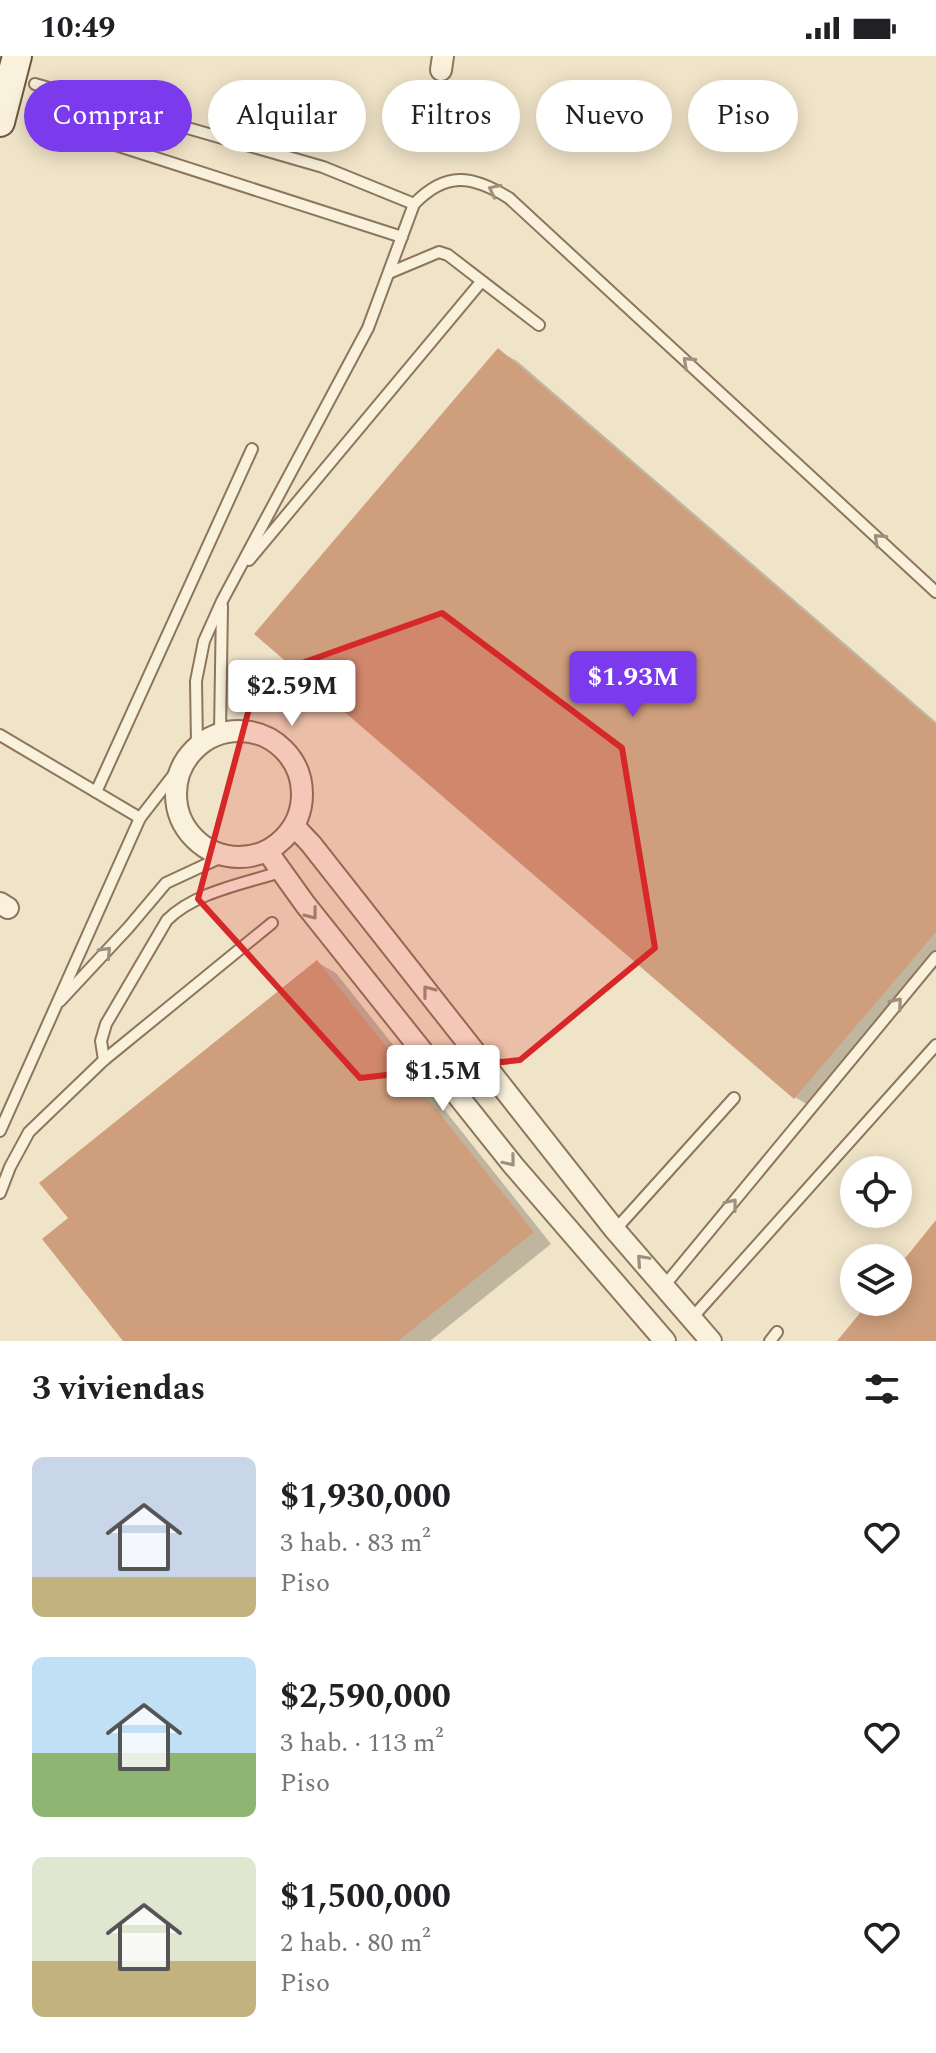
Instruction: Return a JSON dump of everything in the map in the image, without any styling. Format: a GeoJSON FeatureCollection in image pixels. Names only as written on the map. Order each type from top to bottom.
{"type":"FeatureCollection","features":[{"type":"Feature","properties":{"kind":"main road"},"geometry":{"type":"LineString","coordinates":[[0,122],[17,56]]}},
{"type":"Feature","properties":{"kind":"street"},"geometry":{"type":"LineString","coordinates":[[245,730],[269,737],[288,753],[300,776],[302,801],[294,826],[267,851],[246,857],[224,856],[198,844],[181,821],[175,792],[182,764],[197,744],[220,732],[245,730]]}},
{"type":"Feature","properties":{"kind":"street"},"geometry":{"type":"LineString","coordinates":[[294,826],[340,880],[615,1230],[711,1341]]}},
{"type":"Feature","properties":{"kind":"street"},"geometry":{"type":"LineString","coordinates":[[267,851],[280,872],[513,1165],[665,1341]]}},
{"type":"Feature","properties":{"kind":"lane"},"geometry":{"type":"LineString","coordinates":[[192,129],[323,167],[414,204]]}},
{"type":"Feature","properties":{"kind":"lane"},"geometry":{"type":"LineString","coordinates":[[137,152],[402,237]]}},
{"type":"Feature","properties":{"kind":"lane"},"geometry":{"type":"LineString","coordinates":[[197,744],[196,681],[204,641],[234,578],[368,328],[414,204],[428,190],[444,181],[465,179],[490,186],[509,198],[936,592]]}},
{"type":"Feature","properties":{"kind":"lane"},"geometry":{"type":"LineString","coordinates":[[389,273],[439,252],[448,255],[539,325]]}},
{"type":"Feature","properties":{"kind":"lane"},"geometry":{"type":"LineString","coordinates":[[234,578],[481,282]]}},
{"type":"Feature","properties":{"kind":"lane"},"geometry":{"type":"LineString","coordinates":[[96,792],[252,449]]}},
{"type":"Feature","properties":{"kind":"lane"},"geometry":{"type":"LineString","coordinates":[[220,732],[222,601]]}},
{"type":"Feature","properties":{"kind":"lane"},"geometry":{"type":"LineString","coordinates":[[0,735],[140,818]]}},
{"type":"Feature","properties":{"kind":"lane"},"geometry":{"type":"LineString","coordinates":[[0,1131],[140,818],[182,764]]}},
{"type":"Feature","properties":{"kind":"lane"},"geometry":{"type":"LineString","coordinates":[[53,1008],[166,883],[224,856]]}},
{"type":"Feature","properties":{"kind":"lane"},"geometry":{"type":"LineString","coordinates":[[104,1060],[101,1041],[106,1024],[167,920],[192,901],[280,872]]}},
{"type":"Feature","properties":{"kind":"lane"},"geometry":{"type":"LineString","coordinates":[[0,1193],[29,1132],[104,1060],[272,923]]}},
{"type":"Feature","properties":{"kind":"lane"},"geometry":{"type":"LineString","coordinates":[[664,1286],[936,957]]}},
{"type":"Feature","properties":{"kind":"lane"},"geometry":{"type":"LineString","coordinates":[[692,1318],[936,1045]]}},
{"type":"Feature","properties":{"kind":"lane"},"geometry":{"type":"LineString","coordinates":[[615,1230],[734,1098]]}},
{"type":"Feature","properties":{"kind":"highlighted area"},"geometry":{"type":"Polygon","coordinates":[[[442,613],[622,748],[655,948],[520,1060],[360,1078],[198,899],[257,679],[442,613]]]}},
{"type":"Feature","properties":{"kind":"building"},"geometry":{"type":"Polygon","coordinates":[[[498,348],[936,725],[936,932],[794,1099],[254,634],[498,348]]]}},
{"type":"Feature","properties":{"kind":"building"},"geometry":{"type":"Polygon","coordinates":[[[317,960],[534,1232],[398,1341],[123,1341],[42,1239],[68,1218],[39,1183],[317,960]]]}},
{"type":"Feature","properties":{"kind":"building"},"geometry":{"type":"Polygon","coordinates":[[[936,1220],[936,1341],[837,1341],[858,1316],[912,1316],[912,1250],[936,1220]]]}}]}
